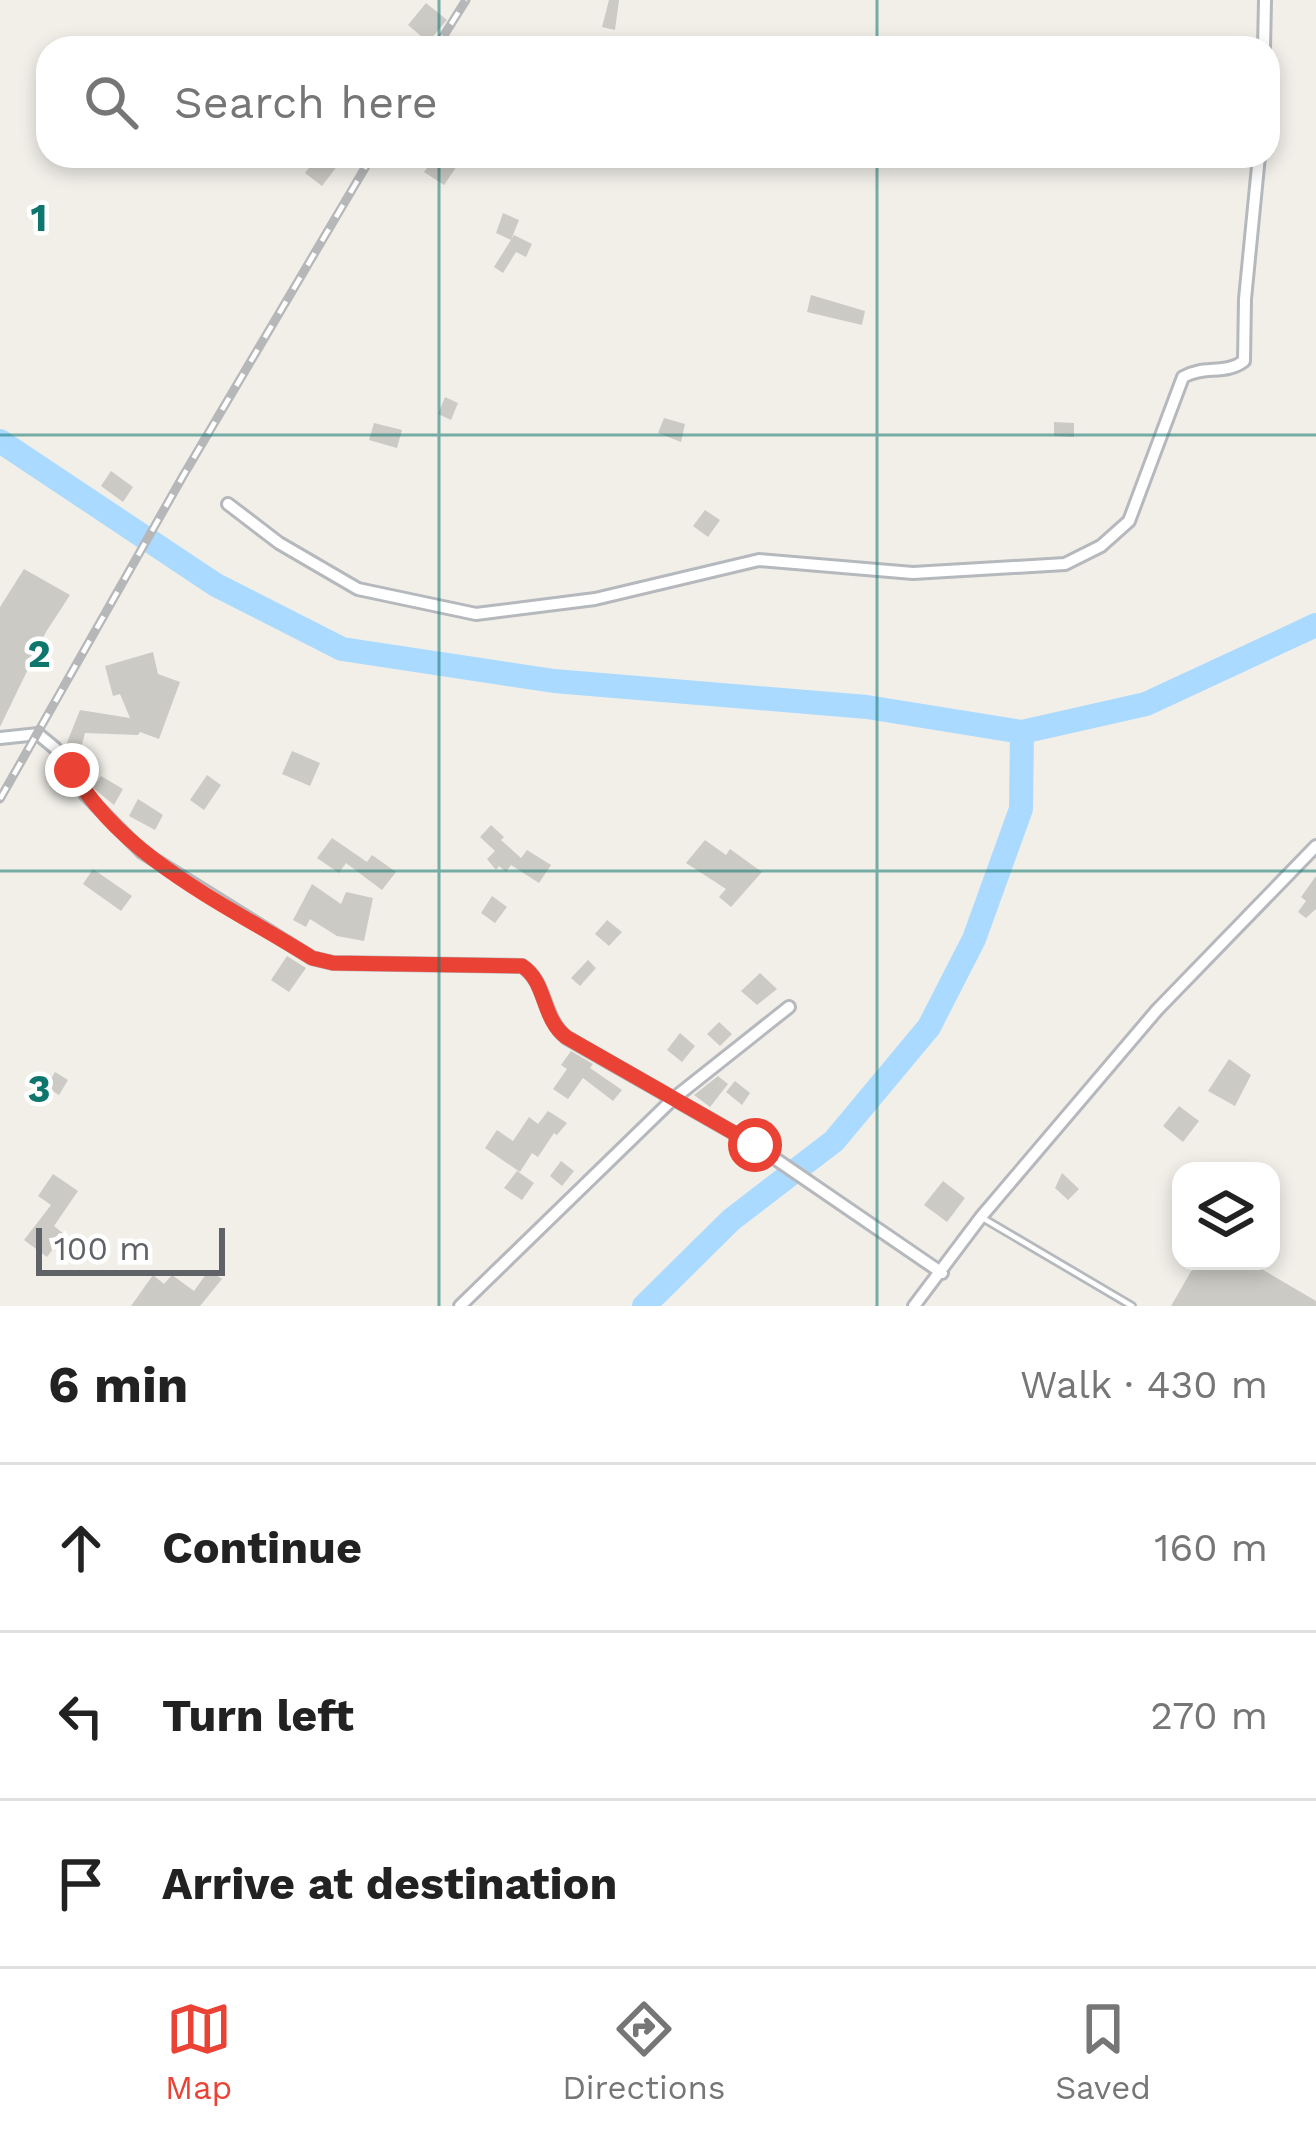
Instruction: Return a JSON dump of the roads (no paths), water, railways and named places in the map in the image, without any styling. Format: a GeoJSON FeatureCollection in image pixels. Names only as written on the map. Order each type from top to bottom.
{"type":"FeatureCollection","features":[{"type":"Feature","properties":{"kind":"street"},"geometry":{"type":"LineString","coordinates":[[1264,36],[1265,0]]}},
{"type":"Feature","properties":{"kind":"street"},"geometry":{"type":"LineString","coordinates":[[228,504],[279,543],[358,589],[476,614],[595,599],[760,560],[913,573],[1065,565],[1100,546],[1129,521],[1183,377],[1197,368],[1227,369],[1244,361],[1258,168]]}},
{"type":"Feature","properties":{"kind":"street"},"geometry":{"type":"LineString","coordinates":[[0,738],[38,734],[56,748],[86,795],[142,852],[312,958],[333,963],[522,966],[536,978],[555,1028],[755,1145],[942,1273]]}},
{"type":"Feature","properties":{"kind":"street"},"geometry":{"type":"LineString","coordinates":[[914,1306],[981,1217],[1157,1010],[1316,846]]}},
{"type":"Feature","properties":{"kind":"street"},"geometry":{"type":"LineString","coordinates":[[460,1306],[673,1099],[789,1007]]}},
{"type":"Feature","properties":{"kind":"lane"},"geometry":{"type":"LineString","coordinates":[[981,1217],[1132,1306]]}},
{"type":"Feature","properties":{"kind":"waterway"},"geometry":{"type":"LineString","coordinates":[[0,441],[216,585],[342,649],[554,681],[867,707],[1022,732],[1146,704],[1316,625]]}},
{"type":"Feature","properties":{"kind":"waterway"},"geometry":{"type":"LineString","coordinates":[[644,1306],[731,1220],[834,1141],[929,1027],[974,939],[1021,809],[1022,732]]}},
{"type":"Feature","properties":{"kind":"railway"},"geometry":{"type":"LineString","coordinates":[[444,36],[466,0]]}},
{"type":"Feature","properties":{"kind":"railway"},"geometry":{"type":"LineString","coordinates":[[0,799],[365,168]]}}]}
